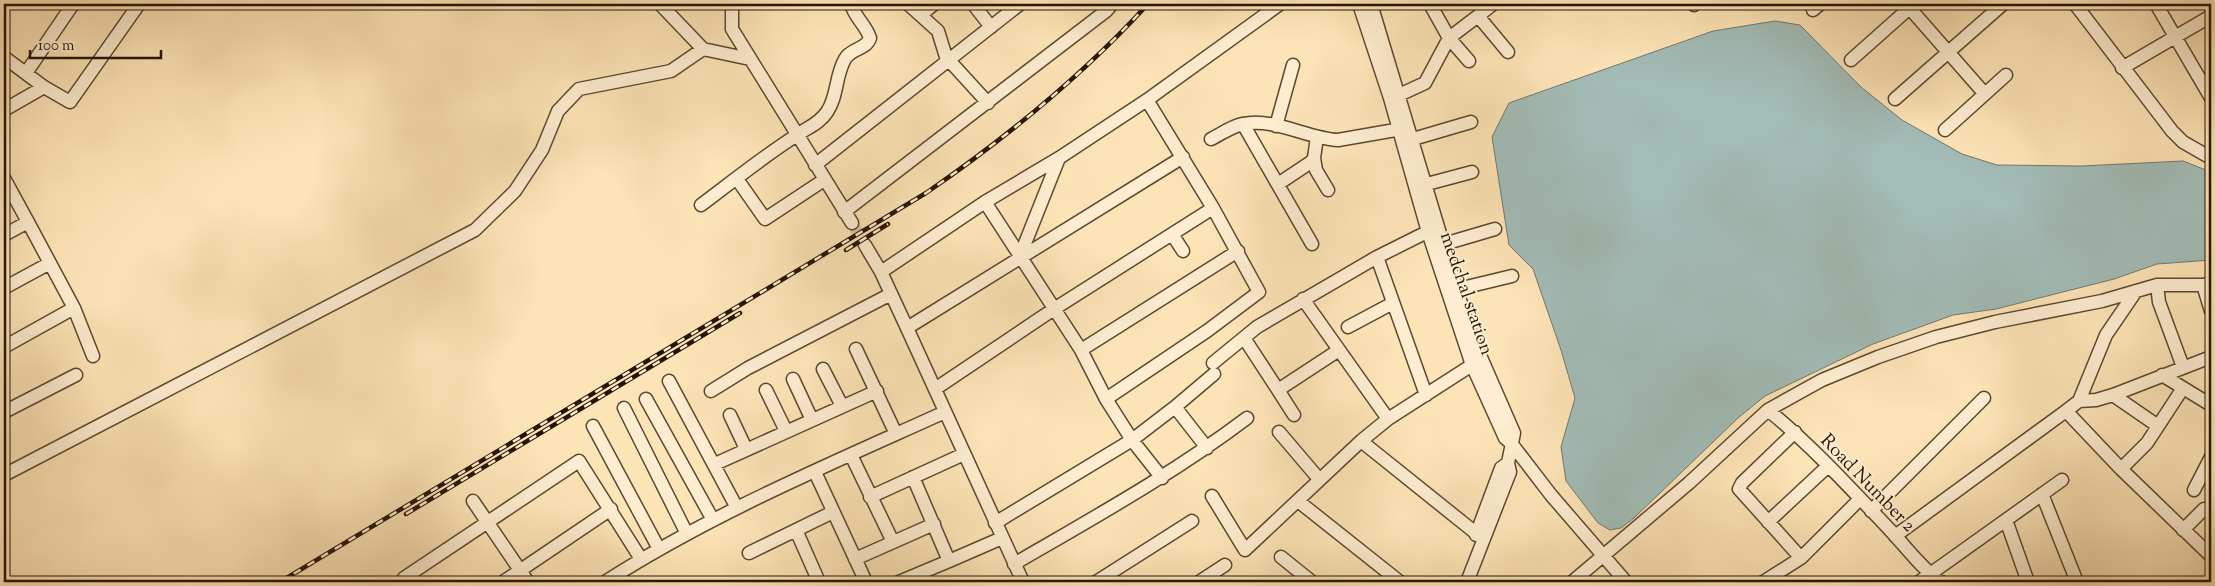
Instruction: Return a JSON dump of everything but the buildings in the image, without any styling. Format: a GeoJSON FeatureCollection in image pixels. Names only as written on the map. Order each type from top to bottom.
{"type":"FeatureCollection","features":[{"type":"Feature","properties":{"kind":"street"},"geometry":{"type":"LineString","coordinates":[[26,73],[73,4]]}},
{"type":"Feature","properties":{"kind":"street"},"geometry":{"type":"LineString","coordinates":[[4,57],[44,87],[70,102],[139,4]]}},
{"type":"Feature","properties":{"kind":"street"},"geometry":{"type":"LineString","coordinates":[[660,4],[703,49],[750,59]]}},
{"type":"Feature","properties":{"kind":"street"},"geometry":{"type":"LineString","coordinates":[[732,4],[732,29],[852,223]]}},
{"type":"Feature","properties":{"kind":"street"},"geometry":{"type":"LineString","coordinates":[[701,205],[797,134],[821,121],[832,104],[844,60],[850,52],[869,42],[868,31],[860,23],[851,4]]}},
{"type":"Feature","properties":{"kind":"street"},"geometry":{"type":"LineString","coordinates":[[908,4],[938,30],[946,57],[988,103]]}},
{"type":"Feature","properties":{"kind":"street"},"geometry":{"type":"LineString","coordinates":[[921,14],[934,4]]}},
{"type":"Feature","properties":{"kind":"street"},"geometry":{"type":"LineString","coordinates":[[973,4],[991,27]]}},
{"type":"Feature","properties":{"kind":"street"},"geometry":{"type":"LineString","coordinates":[[815,165],[1020,4]]}},
{"type":"Feature","properties":{"kind":"street"},"geometry":{"type":"LineString","coordinates":[[844,212],[988,103],[1106,11],[1112,4]]}},
{"type":"Feature","properties":{"kind":"street"},"geometry":{"type":"LineString","coordinates":[[881,272],[985,202],[1059,158],[1147,100],[1280,4]]}},
{"type":"Feature","properties":{"kind":"street","name":"medchal station"},"geometry":{"type":"LineString","coordinates":[[1359,4],[1407,132],[1428,232],[1472,365],[1505,438],[1626,582]]}},
{"type":"Feature","properties":{"kind":"street"},"geometry":{"type":"LineString","coordinates":[[1371,4],[1407,132],[1427,184],[1469,330],[1514,433],[1508,463],[1510,472],[1466,582]]}},
{"type":"Feature","properties":{"kind":"street"},"geometry":{"type":"LineString","coordinates":[[1430,4],[1449,38],[1469,61]]}},
{"type":"Feature","properties":{"kind":"street"},"geometry":{"type":"LineString","coordinates":[[1398,95],[1425,83],[1449,38],[1493,4]]}},
{"type":"Feature","properties":{"kind":"street"},"geometry":{"type":"LineString","coordinates":[[1895,99],[2003,4]]}},
{"type":"Feature","properties":{"kind":"street"},"geometry":{"type":"LineString","coordinates":[[2075,4],[2122,68],[2183,142],[2211,158]]}},
{"type":"Feature","properties":{"kind":"street"},"geometry":{"type":"LineString","coordinates":[[2156,4],[2175,38],[2206,79],[2211,98]]}},
{"type":"Feature","properties":{"kind":"street"},"geometry":{"type":"LineString","coordinates":[[1851,60],[1910,5],[1984,93]]}},
{"type":"Feature","properties":{"kind":"street"},"geometry":{"type":"LineString","coordinates":[[1478,16],[1508,52]]}},
{"type":"Feature","properties":{"kind":"street"},"geometry":{"type":"LineString","coordinates":[[2122,68],[2211,16]]}},
{"type":"Feature","properties":{"kind":"street"},"geometry":{"type":"LineString","coordinates":[[4,476],[475,230],[515,191],[542,150],[558,111],[579,89],[671,71],[703,49]]}},
{"type":"Feature","properties":{"kind":"street"},"geometry":{"type":"LineString","coordinates":[[1276,126],[1293,65]]}},
{"type":"Feature","properties":{"kind":"street"},"geometry":{"type":"LineString","coordinates":[[1945,130],[2006,75]]}},
{"type":"Feature","properties":{"kind":"street"},"geometry":{"type":"LineString","coordinates":[[4,110],[44,87]]}},
{"type":"Feature","properties":{"kind":"street"},"geometry":{"type":"LineString","coordinates":[[1106,399],[1207,331],[1259,292],[1213,208],[1147,100]]}},
{"type":"Feature","properties":{"kind":"street"},"geometry":{"type":"LineString","coordinates":[[1211,139],[1243,124],[1276,126],[1317,137],[1338,140],[1470,122]]}},
{"type":"Feature","properties":{"kind":"street"},"geometry":{"type":"LineString","coordinates":[[1243,124],[1312,244]]}},
{"type":"Feature","properties":{"kind":"street"},"geometry":{"type":"LineString","coordinates":[[1317,137],[1314,158],[1316,170],[1328,190]]}},
{"type":"Feature","properties":{"kind":"street"},"geometry":{"type":"LineString","coordinates":[[907,328],[1020,256],[1183,157]]}},
{"type":"Feature","properties":{"kind":"street"},"geometry":{"type":"LineString","coordinates":[[1020,256],[1059,158]]}},
{"type":"Feature","properties":{"kind":"street"},"geometry":{"type":"LineString","coordinates":[[1278,184],[1307,165],[1314,158]]}},
{"type":"Feature","properties":{"kind":"street"},"geometry":{"type":"LineString","coordinates":[[1427,184],[1472,172]]}},
{"type":"Feature","properties":{"kind":"street"},"geometry":{"type":"LineString","coordinates":[[4,178],[74,308],[93,356]]}},
{"type":"Feature","properties":{"kind":"street"},"geometry":{"type":"LineString","coordinates":[[737,179],[765,219],[824,180]]}},
{"type":"Feature","properties":{"kind":"street"},"geometry":{"type":"LineString","coordinates":[[985,202],[1081,350],[1106,399],[1132,440],[1162,478]]}},
{"type":"Feature","properties":{"kind":"street"},"geometry":{"type":"LineString","coordinates":[[935,389],[1054,309],[1213,208]]}},
{"type":"Feature","properties":{"kind":"street"},"geometry":{"type":"LineString","coordinates":[[4,235],[28,222]]}},
{"type":"Feature","properties":{"kind":"street"},"geometry":{"type":"LineString","coordinates":[[995,523],[1132,440],[1175,407],[1257,327],[1377,257],[1439,226]]}},
{"type":"Feature","properties":{"kind":"street"},"geometry":{"type":"LineString","coordinates":[[1444,244],[1495,229]]}},
{"type":"Feature","properties":{"kind":"street"},"geometry":{"type":"LineString","coordinates":[[1172,234],[1183,251]]}},
{"type":"Feature","properties":{"kind":"street"},"geometry":{"type":"LineString","coordinates":[[865,245],[881,272],[1023,582]]}},
{"type":"Feature","properties":{"kind":"street"},"geometry":{"type":"LineString","coordinates":[[1081,350],[1238,251]]}},
{"type":"Feature","properties":{"kind":"street"},"geometry":{"type":"LineString","coordinates":[[1377,257],[1426,395]]}},
{"type":"Feature","properties":{"kind":"street"},"geometry":{"type":"LineString","coordinates":[[4,288],[50,263]]}},
{"type":"Feature","properties":{"kind":"street"},"geometry":{"type":"LineString","coordinates":[[1458,289],[1512,276]]}},
{"type":"Feature","properties":{"kind":"street"},"geometry":{"type":"LineString","coordinates":[[1572,582],[1689,483],[1768,410],[1822,380],[1878,357],[1936,337],[2158,285],[2207,284],[2211,311]]}},
{"type":"Feature","properties":{"kind":"street"},"geometry":{"type":"LineString","coordinates":[[2158,285],[2159,302],[2183,367]]}},
{"type":"Feature","properties":{"kind":"street"},"geometry":{"type":"LineString","coordinates":[[2079,401],[2106,335],[2136,291]]}},
{"type":"Feature","properties":{"kind":"street"},"geometry":{"type":"LineString","coordinates":[[711,391],[748,368],[891,294]]}},
{"type":"Feature","properties":{"kind":"street"},"geometry":{"type":"LineString","coordinates":[[1303,299],[1388,419]]}},
{"type":"Feature","properties":{"kind":"street"},"geometry":{"type":"LineString","coordinates":[[1348,327],[1393,303]]}},
{"type":"Feature","properties":{"kind":"street"},"geometry":{"type":"LineString","coordinates":[[4,347],[74,308]]}},
{"type":"Feature","properties":{"kind":"street"},"geometry":{"type":"LineString","coordinates":[[1244,338],[1294,415]]}},
{"type":"Feature","properties":{"kind":"street"},"geometry":{"type":"LineString","coordinates":[[856,349],[896,434]]}},
{"type":"Feature","properties":{"kind":"street"},"geometry":{"type":"LineString","coordinates":[[1278,390],[1339,350]]}},
{"type":"Feature","properties":{"kind":"street"},"geometry":{"type":"LineString","coordinates":[[1895,536],[2079,401],[2096,400],[2113,395],[2211,357]]}},
{"type":"Feature","properties":{"kind":"street"},"geometry":{"type":"LineString","coordinates":[[1212,496],[1245,550],[1361,441],[1388,419],[1472,365]]}},
{"type":"Feature","properties":{"kind":"street"},"geometry":{"type":"LineString","coordinates":[[823,369],[842,406]]}},
{"type":"Feature","properties":{"kind":"street"},"geometry":{"type":"LineString","coordinates":[[4,412],[76,375]]}},
{"type":"Feature","properties":{"kind":"street"},"geometry":{"type":"LineString","coordinates":[[2162,375],[2211,405]]}},
{"type":"Feature","properties":{"kind":"street"},"geometry":{"type":"LineString","coordinates":[[794,379],[812,420]]}},
{"type":"Feature","properties":{"kind":"street"},"geometry":{"type":"LineString","coordinates":[[669,381],[737,508]]}},
{"type":"Feature","properties":{"kind":"street"},"geometry":{"type":"LineString","coordinates":[[2121,469],[2147,443],[2183,388]]}},
{"type":"Feature","properties":{"kind":"street"},"geometry":{"type":"LineString","coordinates":[[766,390],[786,431]]}},
{"type":"Feature","properties":{"kind":"street"},"geometry":{"type":"LineString","coordinates":[[714,464],[876,391]]}},
{"type":"Feature","properties":{"kind":"street"},"geometry":{"type":"LineString","coordinates":[[2113,395],[2158,426]]}},
{"type":"Feature","properties":{"kind":"street"},"geometry":{"type":"LineString","coordinates":[[1871,511],[1984,398]]}},
{"type":"Feature","properties":{"kind":"street"},"geometry":{"type":"LineString","coordinates":[[646,399],[712,520]]}},
{"type":"Feature","properties":{"kind":"street"},"geometry":{"type":"LineString","coordinates":[[1175,407],[1207,448]]}},
{"type":"Feature","properties":{"kind":"street"},"geometry":{"type":"LineString","coordinates":[[624,408],[687,534]]}},
{"type":"Feature","properties":{"kind":"street","name":"Road Number 2"},"geometry":{"type":"LineString","coordinates":[[1768,410],[1795,432],[1895,536],[1924,578],[1940,582]]}},
{"type":"Feature","properties":{"kind":"street"},"geometry":{"type":"LineString","coordinates":[[2066,410],[2121,469],[2211,556]]}},
{"type":"Feature","properties":{"kind":"street"},"geometry":{"type":"LineString","coordinates":[[604,582],[641,559],[712,520],[945,412]]}},
{"type":"Feature","properties":{"kind":"street"},"geometry":{"type":"LineString","coordinates":[[730,415],[746,449]]}},
{"type":"Feature","properties":{"kind":"street"},"geometry":{"type":"LineString","coordinates":[[1014,564],[1162,478],[1247,418]]}},
{"type":"Feature","properties":{"kind":"street"},"geometry":{"type":"LineString","coordinates":[[593,426],[659,549]]}},
{"type":"Feature","properties":{"kind":"street"},"geometry":{"type":"LineString","coordinates":[[1279,432],[1320,479]]}},
{"type":"Feature","properties":{"kind":"street"},"geometry":{"type":"LineString","coordinates":[[1795,432],[1740,486],[1741,492],[1801,558]]}},
{"type":"Feature","properties":{"kind":"street"},"geometry":{"type":"LineString","coordinates":[[1361,441],[1477,534]]}},
{"type":"Feature","properties":{"kind":"street"},"geometry":{"type":"LineString","coordinates":[[870,497],[964,454]]}},
{"type":"Feature","properties":{"kind":"street"},"geometry":{"type":"LineString","coordinates":[[852,455],[870,497],[893,542]]}},
{"type":"Feature","properties":{"kind":"street"},"geometry":{"type":"LineString","coordinates":[[2194,490],[2211,457]]}},
{"type":"Feature","properties":{"kind":"street"},"geometry":{"type":"LineString","coordinates":[[407,582],[404,578],[579,461],[641,559]]}},
{"type":"Feature","properties":{"kind":"street"},"geometry":{"type":"LineString","coordinates":[[1458,582],[1501,468],[1508,463]]}},
{"type":"Feature","properties":{"kind":"street"},"geometry":{"type":"LineString","coordinates":[[1768,522],[1827,467]]}},
{"type":"Feature","properties":{"kind":"street"},"geometry":{"type":"LineString","coordinates":[[815,472],[866,582]]}},
{"type":"Feature","properties":{"kind":"street"},"geometry":{"type":"LineString","coordinates":[[913,477],[950,561]]}},
{"type":"Feature","properties":{"kind":"street"},"geometry":{"type":"LineString","coordinates":[[1924,578],[2062,480]]}},
{"type":"Feature","properties":{"kind":"street"},"geometry":{"type":"LineString","coordinates":[[2042,494],[2077,582]]}},
{"type":"Feature","properties":{"kind":"street"},"geometry":{"type":"LineString","coordinates":[[1763,582],[1801,558],[1860,499]]}},
{"type":"Feature","properties":{"kind":"street"},"geometry":{"type":"LineString","coordinates":[[473,501],[528,582]]}},
{"type":"Feature","properties":{"kind":"street"},"geometry":{"type":"LineString","coordinates":[[1298,501],[1400,582]]}},
{"type":"Feature","properties":{"kind":"street"},"geometry":{"type":"LineString","coordinates":[[503,582],[610,509]]}},
{"type":"Feature","properties":{"kind":"street"},"geometry":{"type":"LineString","coordinates":[[2183,530],[2204,509]]}},
{"type":"Feature","properties":{"kind":"street"},"geometry":{"type":"LineString","coordinates":[[749,553],[833,512]]}},
{"type":"Feature","properties":{"kind":"street"},"geometry":{"type":"LineString","coordinates":[[2006,520],[2028,582]]}},
{"type":"Feature","properties":{"kind":"street"},"geometry":{"type":"LineString","coordinates":[[1096,582],[1192,521]]}},
{"type":"Feature","properties":{"kind":"street"},"geometry":{"type":"LineString","coordinates":[[855,559],[934,524]]}},
{"type":"Feature","properties":{"kind":"street"},"geometry":{"type":"LineString","coordinates":[[796,530],[819,582]]}},
{"type":"Feature","properties":{"kind":"street"},"geometry":{"type":"LineString","coordinates":[[899,582],[1002,538]]}},
{"type":"Feature","properties":{"kind":"street"},"geometry":{"type":"LineString","coordinates":[[1281,557],[1309,581]]}},
{"type":"Feature","properties":{"kind":"street"},"geometry":{"type":"LineString","coordinates":[[1199,582],[1225,565]]}},
{"type":"Feature","properties":{"kind":"water"},"geometry":{"type":"Polygon","coordinates":[[[1775,21],[1800,25],[1861,87],[1902,120],[1962,154],[1997,165],[2082,166],[2183,161],[2211,172],[2211,260],[2157,264],[2114,279],[1996,309],[1953,315],[1873,344],[1765,396],[1738,418],[1634,518],[1621,528],[1610,530],[1598,523],[1566,481],[1561,447],[1575,398],[1561,350],[1533,269],[1509,245],[1492,137],[1509,103],[1713,31],[1775,21]]]}},
{"type":"Feature","properties":{"kind":"tunnel"},"geometry":{"type":"LineString","coordinates":[[852,223],[865,245]]}},
{"type":"Feature","properties":{"kind":"railway"},"geometry":{"type":"LineString","coordinates":[[280,582],[926,193],[1042,105],[1097,56],[1148,4]]}},
{"type":"Feature","properties":{"kind":"railway"},"geometry":{"type":"LineString","coordinates":[[846,250],[888,224]]}},
{"type":"Feature","properties":{"kind":"railway"},"geometry":{"type":"LineString","coordinates":[[406,514],[740,313]]}}]}
